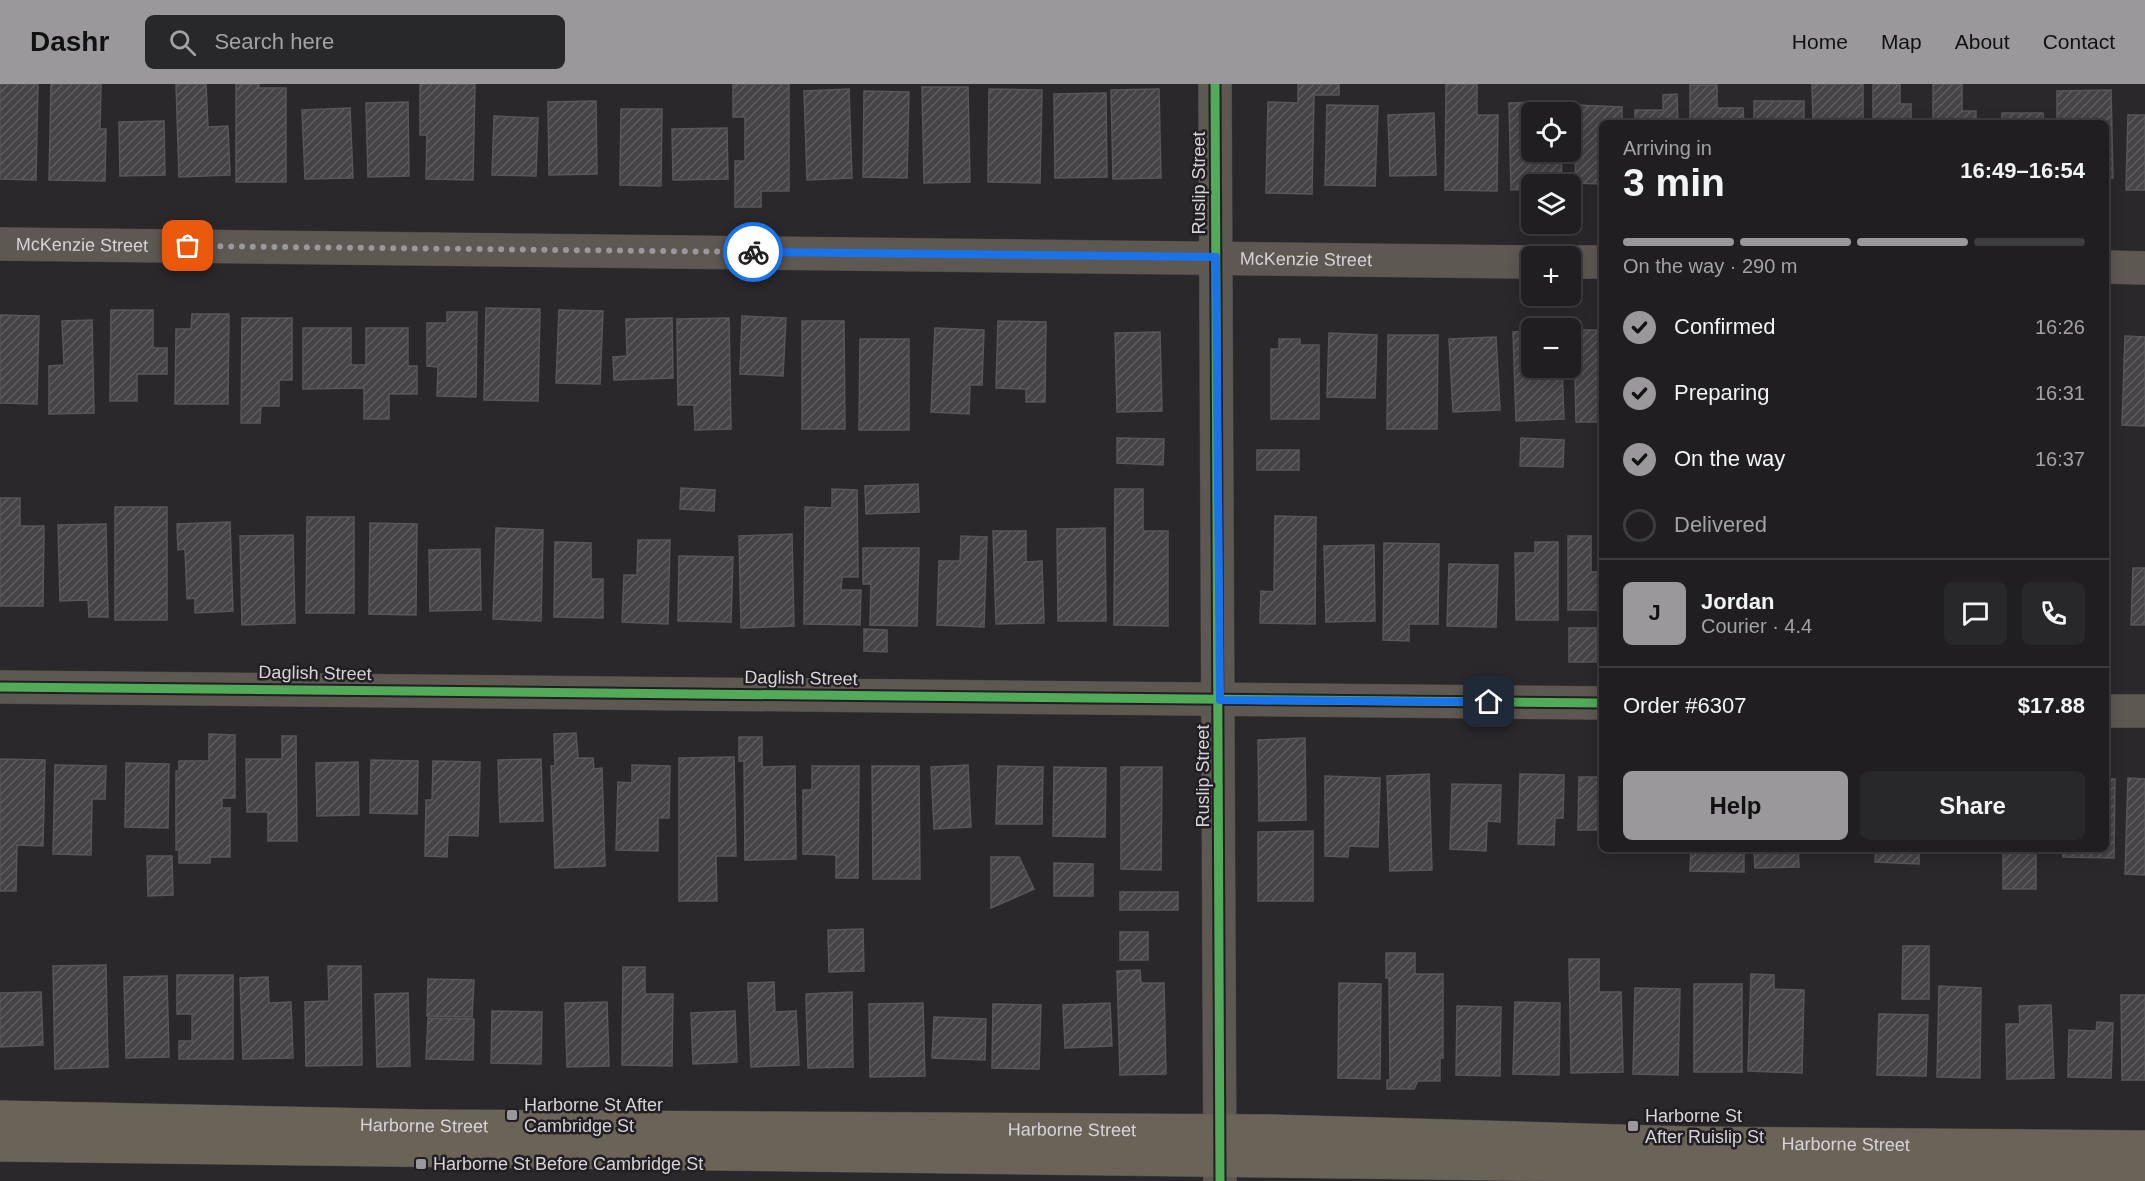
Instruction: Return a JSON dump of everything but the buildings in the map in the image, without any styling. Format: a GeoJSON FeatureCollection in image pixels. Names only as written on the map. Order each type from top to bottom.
{"type":"FeatureCollection","features":[{"type":"Feature","properties":{"kind":"main road","name":"Harborne Street"},"geometry":{"type":"LineString","coordinates":[[0,1117],[421,1126],[1220,1157],[1687,1143],[2145,1147]]}},
{"type":"Feature","properties":{"kind":"main road","name":"Harborne Street"},"geometry":{"type":"LineString","coordinates":[[0,1145],[1220,1157],[2145,1172]]}},
{"type":"Feature","properties":{"kind":"street","name":"Ruslip Street"},"geometry":{"type":"LineString","coordinates":[[1215,84],[1220,700],[1220,1157]]}},
{"type":"Feature","properties":{"kind":"street","name":"McKenzie Street"},"geometry":{"type":"LineString","coordinates":[[0,244],[1521,262]]}},
{"type":"Feature","properties":{"kind":"street"},"geometry":{"type":"LineString","coordinates":[[1581,262],[1599,262]]}},
{"type":"Feature","properties":{"kind":"street"},"geometry":{"type":"LineString","coordinates":[[2109,267],[2145,267]]}},
{"type":"Feature","properties":{"kind":"street","name":"Daglish Street"},"geometry":{"type":"LineString","coordinates":[[0,687],[1599,703]]}},
{"type":"Feature","properties":{"kind":"street"},"geometry":{"type":"LineString","coordinates":[[2109,711],[2145,711]]}},
{"type":"Feature","properties":{"kind":"cycle path"},"geometry":{"type":"LineString","coordinates":[[1215,84],[1220,1181]]}},
{"type":"Feature","properties":{"kind":"cycle path"},"geometry":{"type":"LineString","coordinates":[[0,687],[1599,703]]}},
{"type":"Feature","properties":{"kind":"way so far"},"geometry":{"type":"LineString","coordinates":[[188,246],[753,252]]}},
{"type":"Feature","properties":{"kind":"place","name":"Harborne St After Cambridge St"},"geometry":{"type":"Point","coordinates":[512,1115]}},
{"type":"Feature","properties":{"kind":"place","name":"Harborne St After Ruislip St"},"geometry":{"type":"Point","coordinates":[1633,1126]}},
{"type":"Feature","properties":{"kind":"place","name":"Harborne St Before Cambridge St"},"geometry":{"type":"Point","coordinates":[421,1164]}},
{"type":"Feature","properties":{"kind":"route"},"geometry":{"type":"LineString","coordinates":[[753,252],[1216,257],[1220,700],[1489,702]]}}]}
